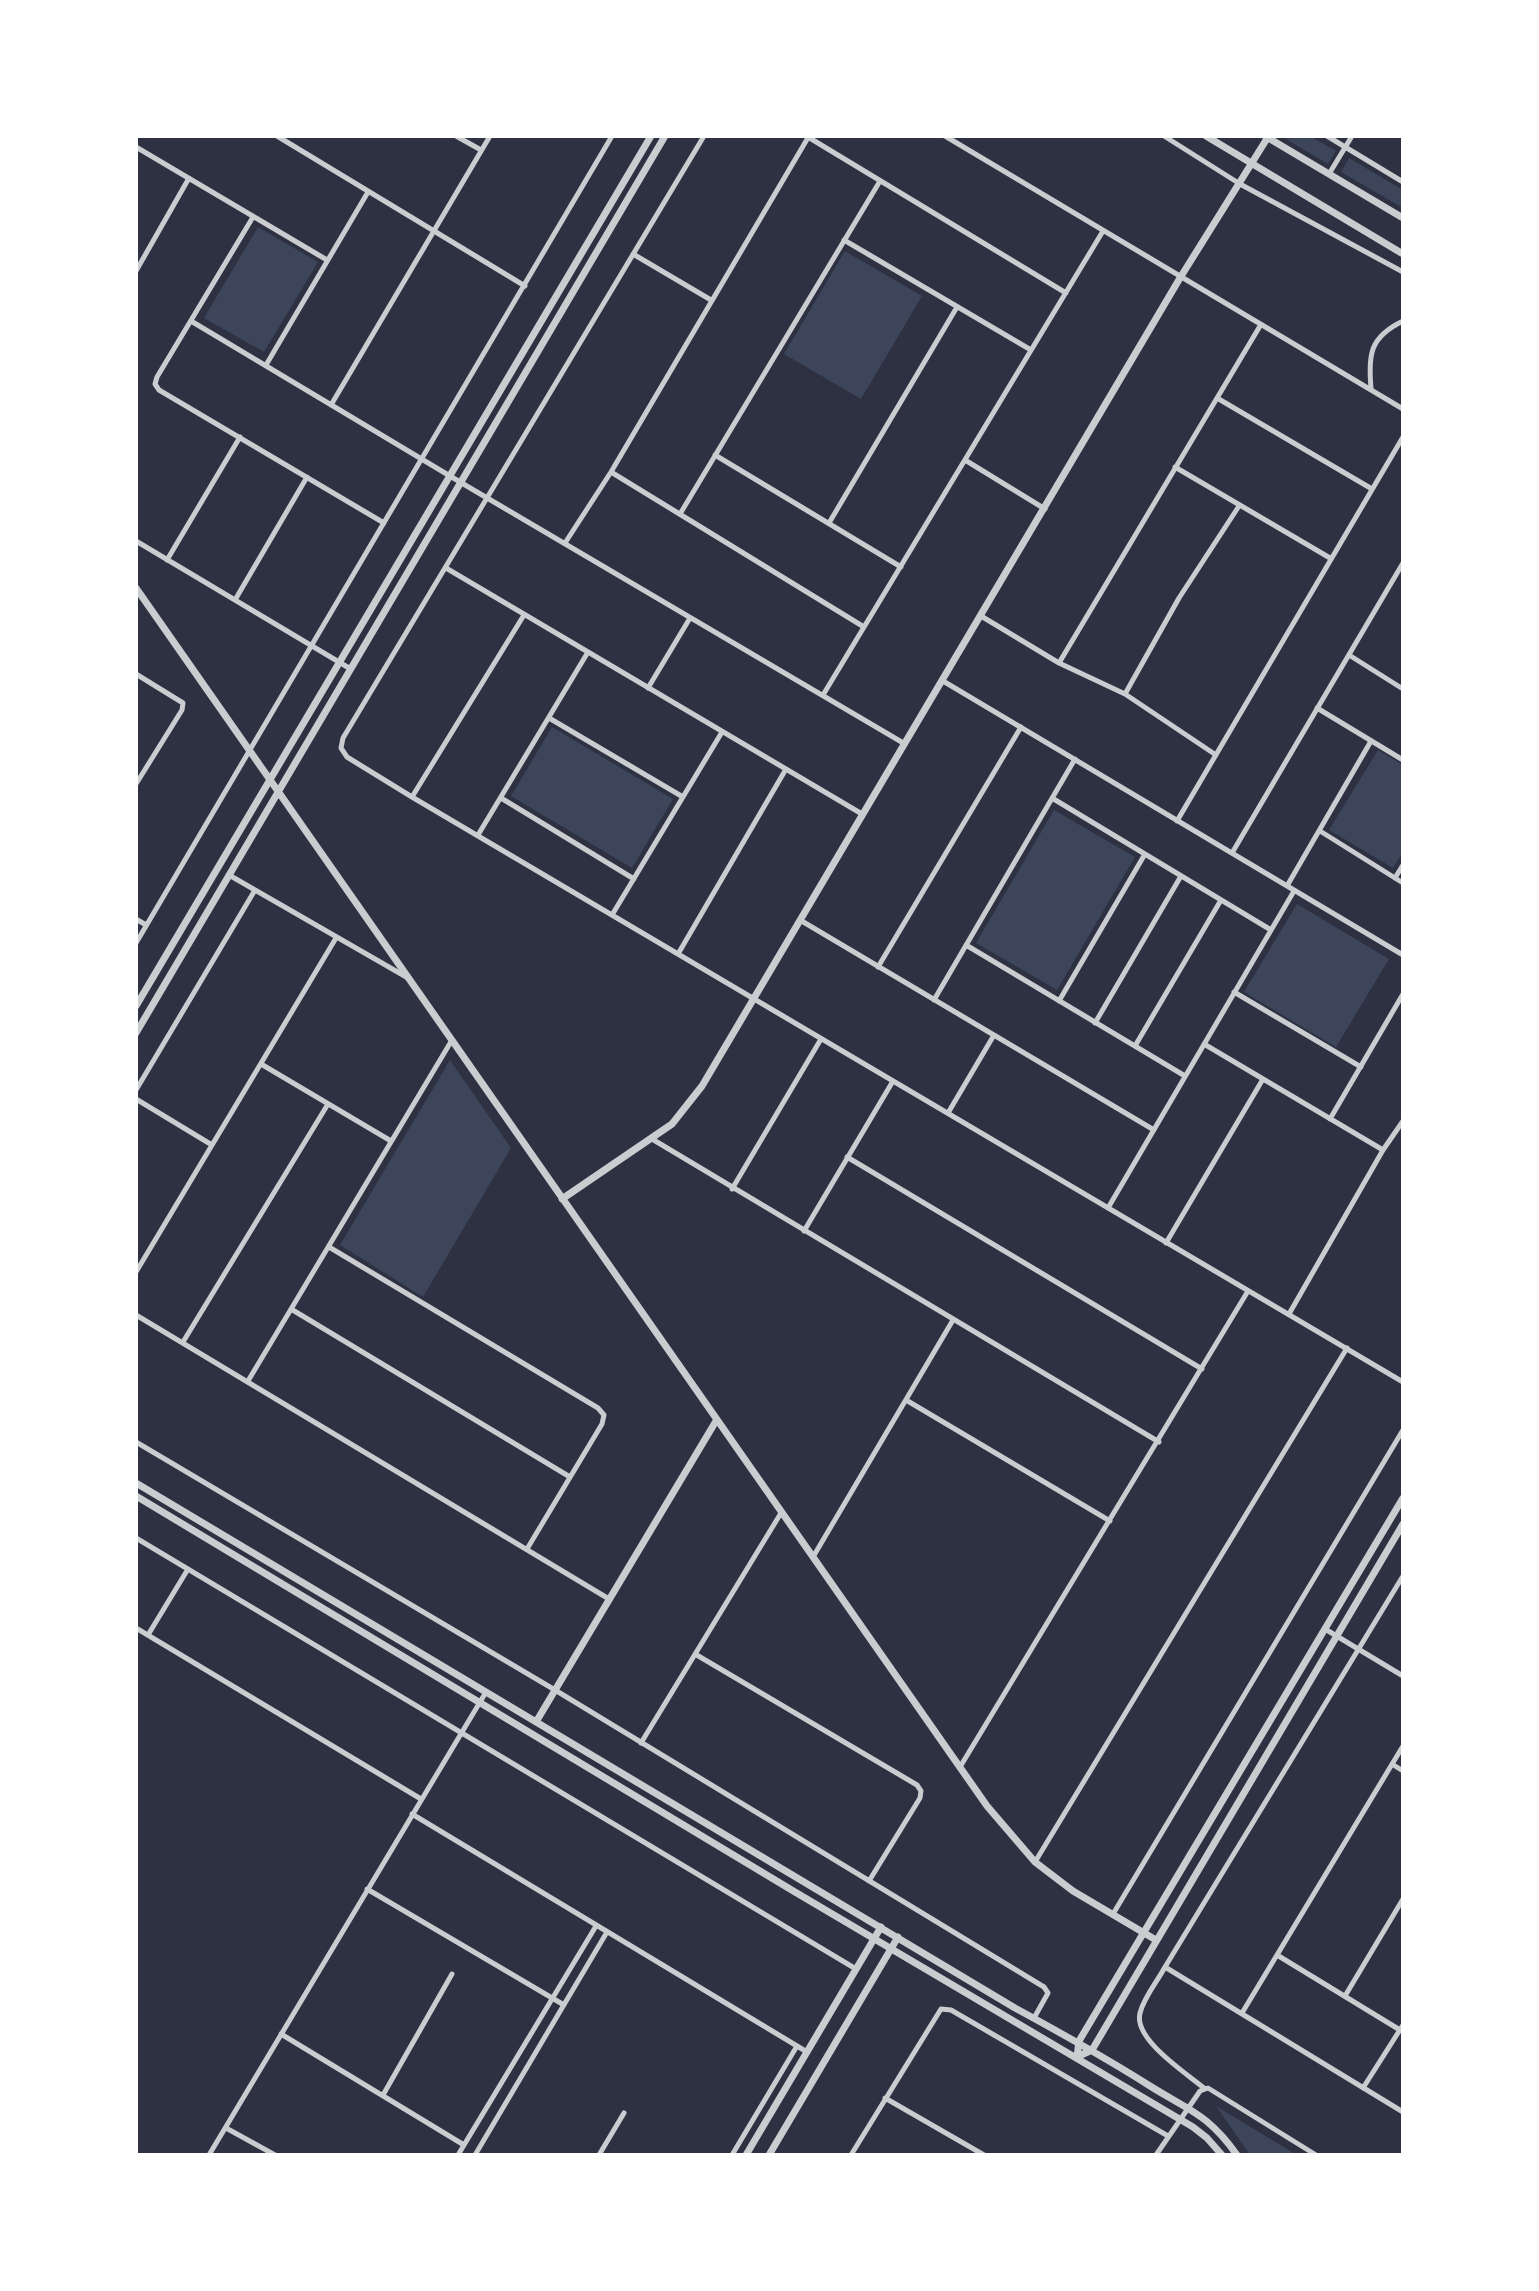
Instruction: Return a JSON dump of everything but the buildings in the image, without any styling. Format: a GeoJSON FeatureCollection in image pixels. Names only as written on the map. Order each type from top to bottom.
{"type":"FeatureCollection","features":[{"type":"Feature","properties":{"kind":"street"},"geometry":{"type":"LineString","coordinates":[[277,136],[525,286]]}},
{"type":"Feature","properties":{"kind":"street"},"geometry":{"type":"LineString","coordinates":[[290,144],[294,136]]}},
{"type":"Feature","properties":{"kind":"street"},"geometry":{"type":"LineString","coordinates":[[456,136],[481,150]]}},
{"type":"Feature","properties":{"kind":"street"},"geometry":{"type":"LineString","coordinates":[[331,405],[490,136]]}},
{"type":"Feature","properties":{"kind":"street"},"geometry":{"type":"LineString","coordinates":[[136,943],[612,136]]}},
{"type":"Feature","properties":{"kind":"street"},"geometry":{"type":"LineString","coordinates":[[136,1006],[651,136]]}},
{"type":"Feature","properties":{"kind":"street"},"geometry":{"type":"LineString","coordinates":[[136,1033],[665,136]]}},
{"type":"Feature","properties":{"kind":"street"},"geometry":{"type":"LineString","coordinates":[[704,136],[343,738],[341,748],[347,757],[412,797],[1403,1382]]}},
{"type":"Feature","properties":{"kind":"street"},"geometry":{"type":"LineString","coordinates":[[945,136],[1403,409]]}},
{"type":"Feature","properties":{"kind":"street"},"geometry":{"type":"LineString","coordinates":[[1164,136],[1240,184],[1403,272]]}},
{"type":"Feature","properties":{"kind":"street"},"geometry":{"type":"LineString","coordinates":[[1206,136],[1403,254]]}},
{"type":"Feature","properties":{"kind":"street"},"geometry":{"type":"LineString","coordinates":[[1327,136],[1403,182]]}},
{"type":"Feature","properties":{"kind":"street"},"geometry":{"type":"LineString","coordinates":[[1329,174],[1352,136]]}},
{"type":"Feature","properties":{"kind":"street"},"geometry":{"type":"LineString","coordinates":[[565,543],[611,472],[809,137],[1066,293]]}},
{"type":"Feature","properties":{"kind":"street"},"geometry":{"type":"LineString","coordinates":[[562,1199],[652,1139],[687,1107],[1266,137],[1403,218]]}},
{"type":"Feature","properties":{"kind":"street"},"geometry":{"type":"LineString","coordinates":[[136,147],[327,260]]}},
{"type":"Feature","properties":{"kind":"street"},"geometry":{"type":"LineString","coordinates":[[136,271],[189,178]]}},
{"type":"Feature","properties":{"kind":"street"},"geometry":{"type":"LineString","coordinates":[[680,514],[880,181]]}},
{"type":"Feature","properties":{"kind":"street"},"geometry":{"type":"LineString","coordinates":[[266,365],[368,192]]}},
{"type":"Feature","properties":{"kind":"street"},"geometry":{"type":"LineString","coordinates":[[253,217],[155,384],[159,390],[384,523]]}},
{"type":"Feature","properties":{"kind":"street"},"geometry":{"type":"LineString","coordinates":[[823,695],[1103,231]]}},
{"type":"Feature","properties":{"kind":"street"},"geometry":{"type":"LineString","coordinates":[[844,240],[1031,350]]}},
{"type":"Feature","properties":{"kind":"street"},"geometry":{"type":"LineString","coordinates":[[633,254],[711,300]]}},
{"type":"Feature","properties":{"kind":"street"},"geometry":{"type":"LineString","coordinates":[[829,523],[957,307]]}},
{"type":"Feature","properties":{"kind":"street"},"geometry":{"type":"LineString","coordinates":[[191,321],[905,744]]}},
{"type":"Feature","properties":{"kind":"street"},"geometry":{"type":"LineString","coordinates":[[1371,390],[1370,356],[1381,333],[1403,321]]}},
{"type":"Feature","properties":{"kind":"street"},"geometry":{"type":"LineString","coordinates":[[1059,663],[1260,326]]}},
{"type":"Feature","properties":{"kind":"street"},"geometry":{"type":"LineString","coordinates":[[1217,398],[1372,489]]}},
{"type":"Feature","properties":{"kind":"street"},"geometry":{"type":"LineString","coordinates":[[167,560],[240,437]]}},
{"type":"Feature","properties":{"kind":"street"},"geometry":{"type":"LineString","coordinates":[[1177,821],[1403,437]]}},
{"type":"Feature","properties":{"kind":"street"},"geometry":{"type":"LineString","coordinates":[[715,455],[901,567]]}},
{"type":"Feature","properties":{"kind":"street"},"geometry":{"type":"LineString","coordinates":[[965,460],[1045,509]]}},
{"type":"Feature","properties":{"kind":"street"},"geometry":{"type":"LineString","coordinates":[[1175,467],[1330,558]]}},
{"type":"Feature","properties":{"kind":"street"},"geometry":{"type":"LineString","coordinates":[[611,472],[864,627]]}},
{"type":"Feature","properties":{"kind":"street"},"geometry":{"type":"LineString","coordinates":[[235,600],[307,477]]}},
{"type":"Feature","properties":{"kind":"street"},"geometry":{"type":"LineString","coordinates":[[1125,694],[1179,598],[1239,506]]}},
{"type":"Feature","properties":{"kind":"street"},"geometry":{"type":"LineString","coordinates":[[136,541],[349,668]]}},
{"type":"Feature","properties":{"kind":"street"},"geometry":{"type":"LineString","coordinates":[[1232,853],[1403,563]]}},
{"type":"Feature","properties":{"kind":"street"},"geometry":{"type":"LineString","coordinates":[[446,568],[863,815]]}},
{"type":"Feature","properties":{"kind":"street"},"geometry":{"type":"LineString","coordinates":[[1395,576],[1403,581]]}},
{"type":"Feature","properties":{"kind":"street"},"geometry":{"type":"LineString","coordinates":[[136,588],[987,1806],[1035,1862],[1073,1891],[1156,1940]]}},
{"type":"Feature","properties":{"kind":"street"},"geometry":{"type":"LineString","coordinates":[[412,797],[524,615]]}},
{"type":"Feature","properties":{"kind":"street"},"geometry":{"type":"LineString","coordinates":[[981,616],[1059,663],[1125,694],[1216,755]]}},
{"type":"Feature","properties":{"kind":"street"},"geometry":{"type":"LineString","coordinates":[[648,688],[690,618]]}},
{"type":"Feature","properties":{"kind":"street"},"geometry":{"type":"LineString","coordinates":[[478,835],[588,652]]}},
{"type":"Feature","properties":{"kind":"street"},"geometry":{"type":"LineString","coordinates":[[1349,655],[1403,689]]}},
{"type":"Feature","properties":{"kind":"street"},"geometry":{"type":"LineString","coordinates":[[136,674],[183,703],[182,710],[136,784]]}},
{"type":"Feature","properties":{"kind":"street"},"geometry":{"type":"LineString","coordinates":[[943,681],[1403,955]]}},
{"type":"Feature","properties":{"kind":"street"},"geometry":{"type":"LineString","coordinates":[[1317,708],[1403,760]]}},
{"type":"Feature","properties":{"kind":"street"},"geometry":{"type":"LineString","coordinates":[[549,718],[683,797]]}},
{"type":"Feature","properties":{"kind":"street"},"geometry":{"type":"LineString","coordinates":[[878,967],[1021,727]]}},
{"type":"Feature","properties":{"kind":"street"},"geometry":{"type":"LineString","coordinates":[[612,915],[722,732]]}},
{"type":"Feature","properties":{"kind":"street"},"geometry":{"type":"LineString","coordinates":[[1287,886],[1371,741]]}},
{"type":"Feature","properties":{"kind":"street"},"geometry":{"type":"LineString","coordinates":[[934,1000],[1075,759]]}},
{"type":"Feature","properties":{"kind":"street"},"geometry":{"type":"LineString","coordinates":[[136,764],[144,769]]}},
{"type":"Feature","properties":{"kind":"street"},"geometry":{"type":"LineString","coordinates":[[678,954],[786,769]]}},
{"type":"Feature","properties":{"kind":"street"},"geometry":{"type":"LineString","coordinates":[[501,798],[634,879]]}},
{"type":"Feature","properties":{"kind":"street"},"geometry":{"type":"LineString","coordinates":[[1052,798],[1271,930]]}},
{"type":"Feature","properties":{"kind":"street"},"geometry":{"type":"LineString","coordinates":[[1320,831],[1403,883]]}},
{"type":"Feature","properties":{"kind":"street"},"geometry":{"type":"LineString","coordinates":[[228,851],[239,857]]}},
{"type":"Feature","properties":{"kind":"street"},"geometry":{"type":"LineString","coordinates":[[1059,1001],[1145,854]]}},
{"type":"Feature","properties":{"kind":"street"},"geometry":{"type":"LineString","coordinates":[[1395,878],[1403,865]]}},
{"type":"Feature","properties":{"kind":"street"},"geometry":{"type":"LineString","coordinates":[[229,874],[412,980]]}},
{"type":"Feature","properties":{"kind":"street"},"geometry":{"type":"LineString","coordinates":[[1095,1023],[1181,876]]}},
{"type":"Feature","properties":{"kind":"street"},"geometry":{"type":"LineString","coordinates":[[136,1090],[255,890]]}},
{"type":"Feature","properties":{"kind":"street"},"geometry":{"type":"LineString","coordinates":[[1108,1208],[1294,891]]}},
{"type":"Feature","properties":{"kind":"street"},"geometry":{"type":"LineString","coordinates":[[1135,1046],[1221,900]]}},
{"type":"Feature","properties":{"kind":"street"},"geometry":{"type":"LineString","coordinates":[[136,919],[146,925]]}},
{"type":"Feature","properties":{"kind":"street"},"geometry":{"type":"LineString","coordinates":[[800,920],[1154,1130]]}},
{"type":"Feature","properties":{"kind":"street"},"geometry":{"type":"LineString","coordinates":[[136,1272],[336,938]]}},
{"type":"Feature","properties":{"kind":"street"},"geometry":{"type":"LineString","coordinates":[[966,945],[1185,1076]]}},
{"type":"Feature","properties":{"kind":"street"},"geometry":{"type":"LineString","coordinates":[[1234,992],[1361,1067]]}},
{"type":"Feature","properties":{"kind":"street"},"geometry":{"type":"LineString","coordinates":[[1330,1119],[1403,994]]}},
{"type":"Feature","properties":{"kind":"street"},"geometry":{"type":"LineString","coordinates":[[948,1113],[994,1035]]}},
{"type":"Feature","properties":{"kind":"street"},"geometry":{"type":"LineString","coordinates":[[248,1381],[452,1039]]}},
{"type":"Feature","properties":{"kind":"street"},"geometry":{"type":"LineString","coordinates":[[732,1189],[821,1039]]}},
{"type":"Feature","properties":{"kind":"street"},"geometry":{"type":"LineString","coordinates":[[1204,1044],[1383,1150]]}},
{"type":"Feature","properties":{"kind":"street"},"geometry":{"type":"LineString","coordinates":[[261,1064],[391,1141]]}},
{"type":"Feature","properties":{"kind":"street"},"geometry":{"type":"LineString","coordinates":[[1166,1243],[1263,1079]]}},
{"type":"Feature","properties":{"kind":"street"},"geometry":{"type":"LineString","coordinates":[[804,1231],[893,1081]]}},
{"type":"Feature","properties":{"kind":"street"},"geometry":{"type":"LineString","coordinates":[[136,1099],[212,1145]]}},
{"type":"Feature","properties":{"kind":"street"},"geometry":{"type":"LineString","coordinates":[[183,1342],[328,1104]]}},
{"type":"Feature","properties":{"kind":"street"},"geometry":{"type":"LineString","coordinates":[[1289,1314],[1383,1150],[1403,1121]]}},
{"type":"Feature","properties":{"kind":"street"},"geometry":{"type":"LineString","coordinates":[[652,1139],[1159,1442]]}},
{"type":"Feature","properties":{"kind":"street"},"geometry":{"type":"LineString","coordinates":[[847,1157],[1202,1369]]}},
{"type":"Feature","properties":{"kind":"street"},"geometry":{"type":"LineString","coordinates":[[329,1247],[598,1408],[604,1415],[602,1424],[527,1549]]}},
{"type":"Feature","properties":{"kind":"street"},"geometry":{"type":"LineString","coordinates":[[960,1768],[1248,1291]]}},
{"type":"Feature","properties":{"kind":"street"},"geometry":{"type":"LineString","coordinates":[[291,1309],[570,1477]]}},
{"type":"Feature","properties":{"kind":"street"},"geometry":{"type":"LineString","coordinates":[[136,1315],[609,1599]]}},
{"type":"Feature","properties":{"kind":"street"},"geometry":{"type":"LineString","coordinates":[[813,1558],[953,1320]]}},
{"type":"Feature","properties":{"kind":"street"},"geometry":{"type":"LineString","coordinates":[[1035,1862],[1347,1348]]}},
{"type":"Feature","properties":{"kind":"street"},"geometry":{"type":"LineString","coordinates":[[906,1400],[1110,1521]]}},
{"type":"Feature","properties":{"kind":"street"},"geometry":{"type":"LineString","coordinates":[[536,1722],[716,1421]]}},
{"type":"Feature","properties":{"kind":"street"},"geometry":{"type":"LineString","coordinates":[[1113,1914],[1403,1430]]}},
{"type":"Feature","properties":{"kind":"street"},"geometry":{"type":"LineString","coordinates":[[136,1442],[555,1690],[1044,1987],[1048,1993],[1034,2018]]}},
{"type":"Feature","properties":{"kind":"street"},"geometry":{"type":"LineString","coordinates":[[136,1483],[1188,2107],[1217,2128],[1237,2155]]}},
{"type":"Feature","properties":{"kind":"street"},"geometry":{"type":"LineString","coordinates":[[136,1496],[1077,2057],[1207,2138],[1222,2155]]}},
{"type":"Feature","properties":{"kind":"street"},"geometry":{"type":"LineString","coordinates":[[1077,2057],[1079,2041],[1403,1498]]}},
{"type":"Feature","properties":{"kind":"street"},"geometry":{"type":"LineString","coordinates":[[641,1743],[781,1513]]}},
{"type":"Feature","properties":{"kind":"street"},"geometry":{"type":"LineString","coordinates":[[1077,2057],[1092,2050],[1403,1524]]}},
{"type":"Feature","properties":{"kind":"street"},"geometry":{"type":"LineString","coordinates":[[136,1538],[856,1969]]}},
{"type":"Feature","properties":{"kind":"street"},"geometry":{"type":"LineString","coordinates":[[148,1635],[188,1569]]}},
{"type":"Feature","properties":{"kind":"street"},"geometry":{"type":"LineString","coordinates":[[1316,2155],[1215,2090],[1204,2088],[1163,2054],[1140,2026],[1139,2016],[1165,1967],[1403,1576]]}},
{"type":"Feature","properties":{"kind":"street"},"geometry":{"type":"LineString","coordinates":[[136,1628],[421,1799]]}},
{"type":"Feature","properties":{"kind":"street"},"geometry":{"type":"LineString","coordinates":[[1324,1629],[1403,1676]]}},
{"type":"Feature","properties":{"kind":"street"},"geometry":{"type":"LineString","coordinates":[[695,1654],[917,1785],[921,1791],[920,1798],[869,1881]]}},
{"type":"Feature","properties":{"kind":"street"},"geometry":{"type":"LineString","coordinates":[[209,2155],[486,1692]]}},
{"type":"Feature","properties":{"kind":"street"},"geometry":{"type":"LineString","coordinates":[[1242,2013],[1403,1746]]}},
{"type":"Feature","properties":{"kind":"street"},"geometry":{"type":"LineString","coordinates":[[1392,1764],[1403,1771]]}},
{"type":"Feature","properties":{"kind":"street"},"geometry":{"type":"LineString","coordinates":[[412,1814],[807,2052]]}},
{"type":"Feature","properties":{"kind":"street"},"geometry":{"type":"LineString","coordinates":[[367,1889],[564,2005]]}},
{"type":"Feature","properties":{"kind":"street"},"geometry":{"type":"LineString","coordinates":[[1345,1996],[1403,1899]]}},
{"type":"Feature","properties":{"kind":"street"},"geometry":{"type":"LineString","coordinates":[[458,2155],[596,1926]]}},
{"type":"Feature","properties":{"kind":"street"},"geometry":{"type":"LineString","coordinates":[[746,2155],[881,1927]]}},
{"type":"Feature","properties":{"kind":"street"},"geometry":{"type":"LineString","coordinates":[[475,2155],[607,1932]]}},
{"type":"Feature","properties":{"kind":"street"},"geometry":{"type":"LineString","coordinates":[[769,2155],[898,1937]]}},
{"type":"Feature","properties":{"kind":"street"},"geometry":{"type":"LineString","coordinates":[[1277,1955],[1402,2027],[1363,2089]]}},
{"type":"Feature","properties":{"kind":"street"},"geometry":{"type":"LineString","coordinates":[[1165,1967],[1403,2112]]}},
{"type":"Feature","properties":{"kind":"street"},"geometry":{"type":"LineString","coordinates":[[383,2095],[452,1974]]}},
{"type":"Feature","properties":{"kind":"street"},"geometry":{"type":"LineString","coordinates":[[851,2155],[937,2011],[946,2008],[1168,2136]]}},
{"type":"Feature","properties":{"kind":"street"},"geometry":{"type":"LineString","coordinates":[[281,2034],[464,2145]]}},
{"type":"Feature","properties":{"kind":"street"},"geometry":{"type":"LineString","coordinates":[[732,2155],[797,2046]]}},
{"type":"Feature","properties":{"kind":"street"},"geometry":{"type":"LineString","coordinates":[[1156,2155],[1204,2088]]}},
{"type":"Feature","properties":{"kind":"street"},"geometry":{"type":"LineString","coordinates":[[885,2098],[984,2155]]}},
{"type":"Feature","properties":{"kind":"street"},"geometry":{"type":"LineString","coordinates":[[599,2155],[624,2113]]}},
{"type":"Feature","properties":{"kind":"street"},"geometry":{"type":"LineString","coordinates":[[226,2128],[275,2155]]}},
{"type":"Feature","properties":{"kind":"shaded area"},"geometry":{"type":"Polygon","coordinates":[[[1281,136],[1310,136],[1336,151],[1328,164],[1281,136]]]}},
{"type":"Feature","properties":{"kind":"shaded area"},"geometry":{"type":"Polygon","coordinates":[[[1349,158],[1403,190],[1403,208],[1341,172],[1349,158]]]}},
{"type":"Feature","properties":{"kind":"shaded area"},"geometry":{"type":"Polygon","coordinates":[[[258,227],[318,262],[264,352],[204,318],[258,227]]]}},
{"type":"Feature","properties":{"kind":"shaded area"},"geometry":{"type":"Polygon","coordinates":[[[845,251],[922,296],[861,399],[784,354],[845,251]]]}},
{"type":"Feature","properties":{"kind":"shaded area"},"geometry":{"type":"Polygon","coordinates":[[[552,727],[673,799],[632,868],[511,796],[552,727]]]}},
{"type":"Feature","properties":{"kind":"shaded area"},"geometry":{"type":"Polygon","coordinates":[[[1378,750],[1403,765],[1403,852],[1393,868],[1329,830],[1378,750]]]}},
{"type":"Feature","properties":{"kind":"shaded area"},"geometry":{"type":"Polygon","coordinates":[[[1054,810],[1135,857],[1057,990],[976,943],[1054,810]]]}},
{"type":"Feature","properties":{"kind":"shaded area"},"geometry":{"type":"Polygon","coordinates":[[[1297,904],[1389,959],[1336,1047],[1244,992],[1297,904]]]}},
{"type":"Feature","properties":{"kind":"shaded area"},"geometry":{"type":"Polygon","coordinates":[[[450,1060],[511,1148],[423,1297],[340,1245],[450,1060]]]}},
{"type":"Feature","properties":{"kind":"shaded area"},"geometry":{"type":"Polygon","coordinates":[[[1216,2106],[1297,2155],[1250,2155],[1216,2106]]]}}]}
